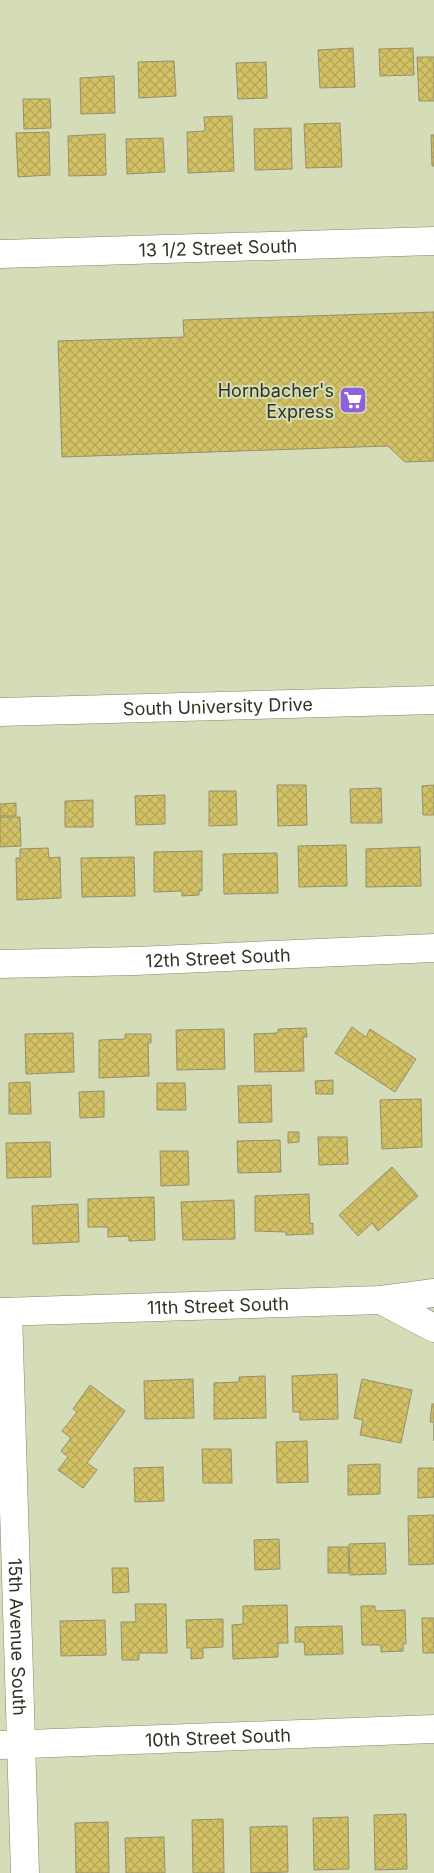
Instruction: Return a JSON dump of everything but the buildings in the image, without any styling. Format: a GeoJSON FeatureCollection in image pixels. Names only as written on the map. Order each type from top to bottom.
{"type":"FeatureCollection","features":[{"type":"Feature","properties":{"kind":"street","name":"13 1/2 Street South"},"geometry":{"type":"LineString","coordinates":[[0,254],[434,241]]}},
{"type":"Feature","properties":{"kind":"street","name":"South University Drive"},"geometry":{"type":"LineString","coordinates":[[0,712],[434,700]]}},
{"type":"Feature","properties":{"kind":"street","name":"12th Street South"},"geometry":{"type":"LineString","coordinates":[[0,964],[135,961],[434,948]]}},
{"type":"Feature","properties":{"kind":"street","name":"11th Street South"},"geometry":{"type":"LineString","coordinates":[[4,1312],[381,1300],[434,1293]]}},
{"type":"Feature","properties":{"kind":"street"},"geometry":{"type":"LineString","coordinates":[[381,1300],[434,1328]]}},
{"type":"Feature","properties":{"kind":"street","name":"15th Avenue South"},"geometry":{"type":"LineString","coordinates":[[4,1312],[10,1744],[25,1873]]}},
{"type":"Feature","properties":{"kind":"street","name":"10th Street South"},"geometry":{"type":"LineString","coordinates":[[10,1744],[434,1730]]}},
{"type":"Feature","properties":{"kind":"place","name":"Hornbacher's Express"},"geometry":{"type":"Point","coordinates":[353,400]}}]}
